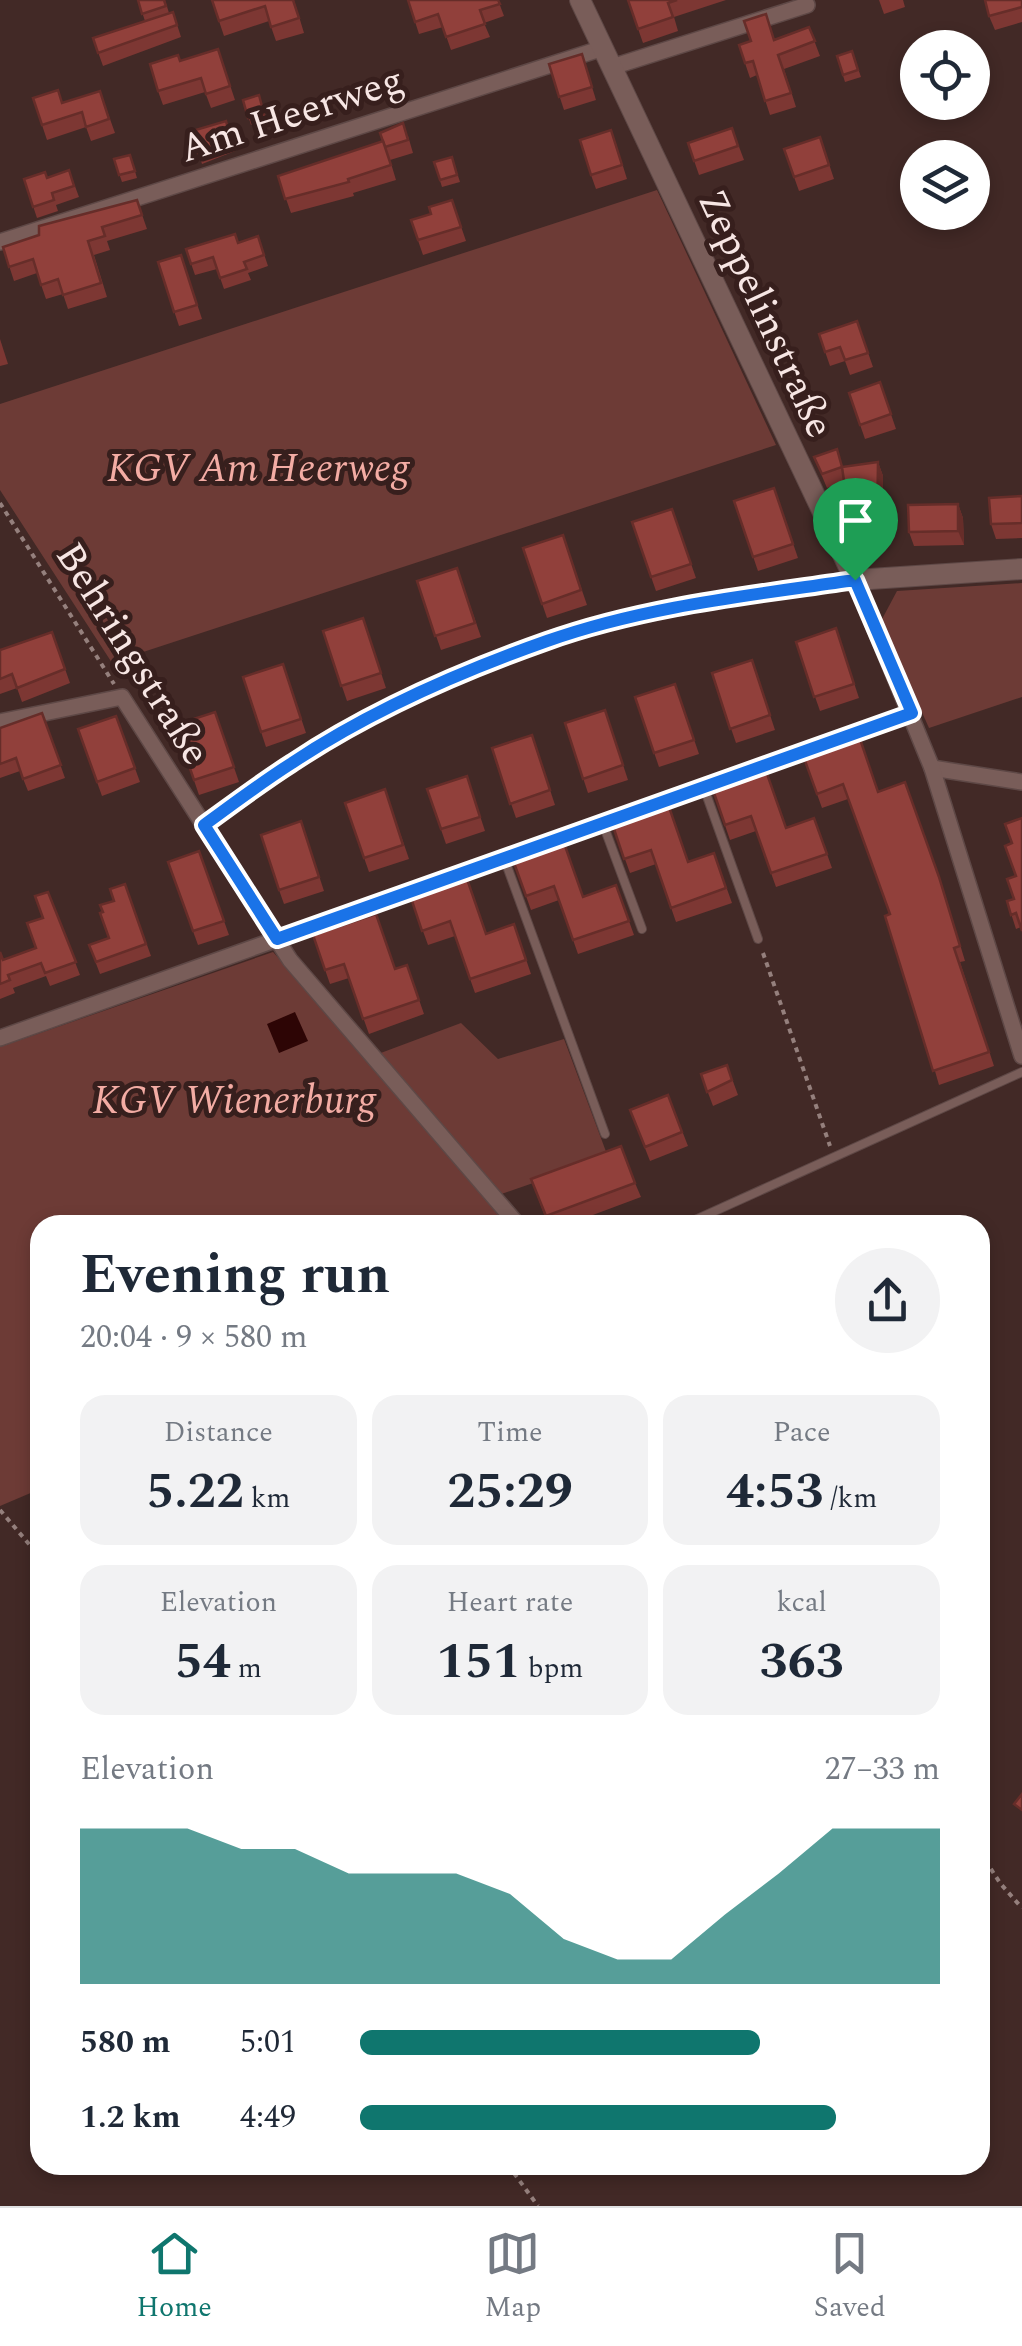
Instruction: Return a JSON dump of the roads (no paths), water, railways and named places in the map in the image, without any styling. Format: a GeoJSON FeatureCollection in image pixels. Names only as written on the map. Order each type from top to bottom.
{"type":"FeatureCollection","features":[{"type":"Feature","properties":{"kind":"street","name":"Zeppelinstraße"},"geometry":{"type":"LineString","coordinates":[[580,0],[855,580],[912,713],[1022,1056]]}},
{"type":"Feature","properties":{"kind":"street","name":"Am Heerweg"},"geometry":{"type":"LineString","coordinates":[[0,242],[608,58],[806,5]]}},
{"type":"Feature","properties":{"kind":"street"},"geometry":{"type":"LineString","coordinates":[[204,825],[294,761],[383,710],[550,640],[618,621],[733,598],[855,580],[1022,570]]}},
{"type":"Feature","properties":{"kind":"street","name":"Behringstraße"},"geometry":{"type":"LineString","coordinates":[[0,722],[122,697],[290,960],[509,1215]]}},
{"type":"Feature","properties":{"kind":"street"},"geometry":{"type":"LineString","coordinates":[[0,1038],[912,713]]}},
{"type":"Feature","properties":{"kind":"street"},"geometry":{"type":"LineString","coordinates":[[932,768],[1022,782]]}},
{"type":"Feature","properties":{"kind":"lane"},"geometry":{"type":"LineString","coordinates":[[704,788],[758,939]]}},
{"type":"Feature","properties":{"kind":"lane"},"geometry":{"type":"LineString","coordinates":[[603,824],[642,930]]}},
{"type":"Feature","properties":{"kind":"lane"},"geometry":{"type":"LineString","coordinates":[[504,858],[605,1134]]}},
{"type":"Feature","properties":{"kind":"lane"},"geometry":{"type":"LineString","coordinates":[[706,1215],[1022,1072]]}},
{"type":"Feature","properties":{"kind":"park label","name":"KGV Am Heerweg"},"geometry":{"type":"Point","coordinates":[258,467]}},
{"type":"Feature","properties":{"kind":"park label","name":"KGV Wienerburg"},"geometry":{"type":"Point","coordinates":[234,1099]}}]}
